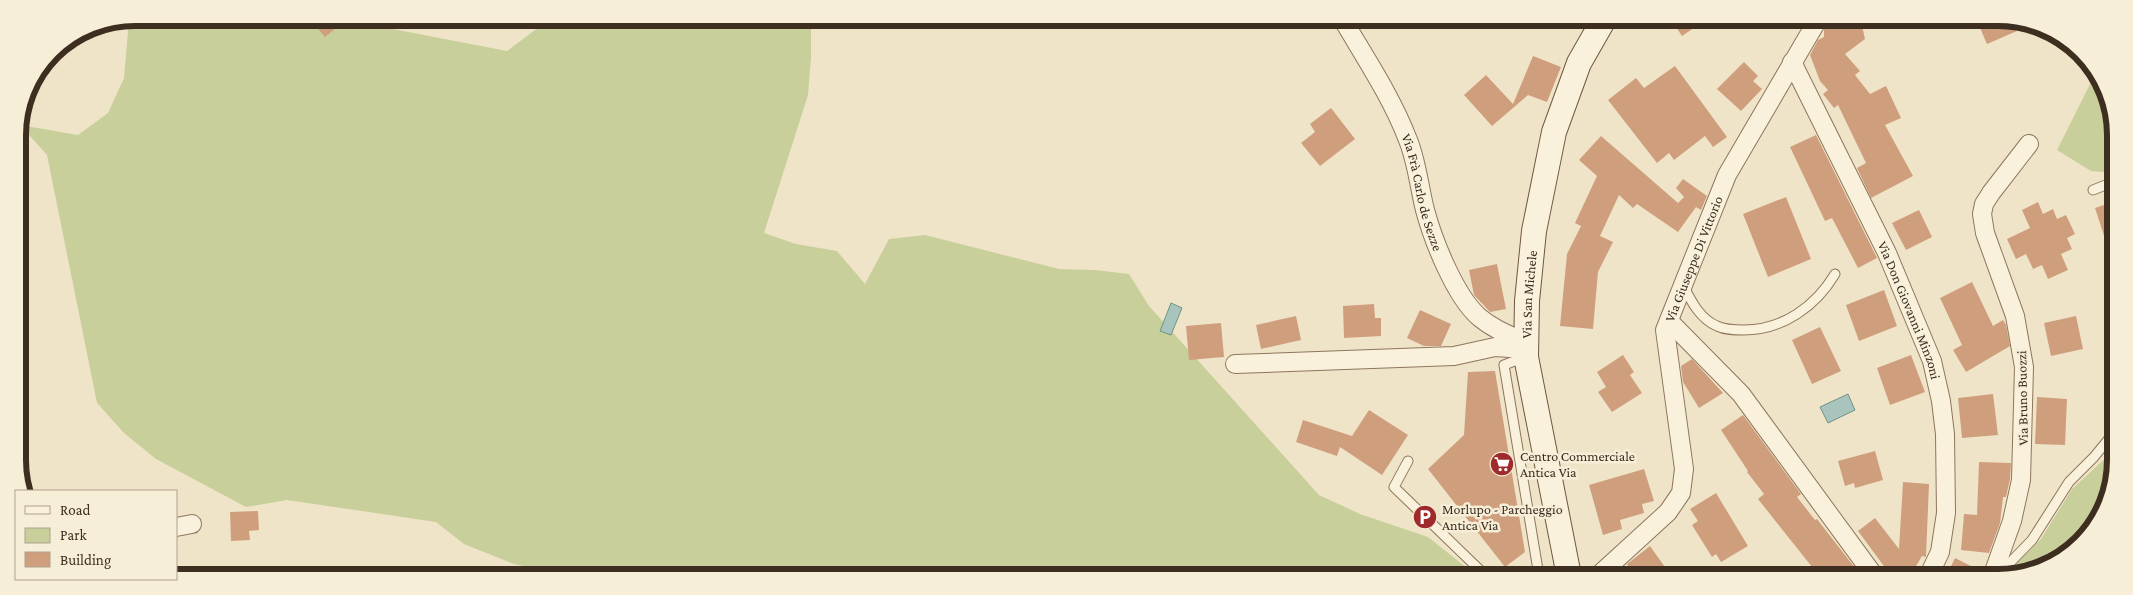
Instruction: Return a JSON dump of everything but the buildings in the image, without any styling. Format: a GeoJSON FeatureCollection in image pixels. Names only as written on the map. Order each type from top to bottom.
{"type":"FeatureCollection","features":[{"type":"Feature","properties":{"kind":"main road","name":"Via San Michele"},"geometry":{"type":"LineString","coordinates":[[1568,569],[1526,349],[1531,251],[1551,146],[1560,112],[1584,52],[1599,26]]}},
{"type":"Feature","properties":{"kind":"street","name":"Via Frà Carlo de Sezze"},"geometry":{"type":"LineString","coordinates":[[1346,26],[1404,128],[1414,156],[1431,229],[1460,293],[1472,310],[1487,323],[1526,349]]}},
{"type":"Feature","properties":{"kind":"street","name":"Via Giuseppe Di Vittorio"},"geometry":{"type":"LineString","coordinates":[[1606,569],[1668,512],[1676,503],[1683,488],[1684,469],[1665,330],[1726,174],[1814,26]]}},
{"type":"Feature","properties":{"kind":"street","name":"Via Don Giovanni Minzoni"},"geometry":{"type":"LineString","coordinates":[[1792,62],[1887,253],[1932,361],[1941,401],[1945,434],[1946,512],[1940,552],[1932,569]]}},
{"type":"Feature","properties":{"kind":"street","name":"Via Bruno Buozzi"},"geometry":{"type":"LineString","coordinates":[[1997,569],[2012,521],[2021,480],[2024,367],[2015,316],[1986,233],[1982,214],[1984,204],[1991,193],[2029,144]]}},
{"type":"Feature","properties":{"kind":"street"},"geometry":{"type":"LineString","coordinates":[[1669,321],[1742,394],[1869,569]]}},
{"type":"Feature","properties":{"kind":"street"},"geometry":{"type":"LineString","coordinates":[[1235,364],[1454,356],[1495,347],[1526,349]]}},
{"type":"Feature","properties":{"kind":"lane"},"geometry":{"type":"LineString","coordinates":[[2093,190],[2107,184]]}},
{"type":"Feature","properties":{"kind":"lane"},"geometry":{"type":"LineString","coordinates":[[1683,285],[1698,311],[1710,322],[1724,328],[1751,330],[1776,324],[1800,313],[1821,295],[1835,274]]}},
{"type":"Feature","properties":{"kind":"lane"},"geometry":{"type":"LineString","coordinates":[[1526,349],[1504,365],[1539,569]]}},
{"type":"Feature","properties":{"kind":"lane"},"geometry":{"type":"LineString","coordinates":[[2002,569],[2032,540],[2068,482],[2094,457],[2107,441]]}},
{"type":"Feature","properties":{"kind":"lane"},"geometry":{"type":"LineString","coordinates":[[1408,461],[1394,487],[1479,569]]}},
{"type":"Feature","properties":{"kind":"green space"},"geometry":{"type":"Polygon","coordinates":[[[128,26],[377,26],[507,51],[540,26],[811,26],[808,95],[764,233],[796,244],[837,251],[865,284],[889,239],[925,235],[1059,269],[1095,270],[1129,274],[1149,306],[1319,495],[1360,514],[1428,537],[1468,569],[593,569],[589,566],[570,569],[536,569],[514,564],[464,544],[436,522],[287,500],[246,507],[156,459],[124,433],[97,403],[47,155],[26,132],[26,128],[26,126],[78,135],[108,113],[124,78],[128,26]]]}},
{"type":"Feature","properties":{"kind":"green space"},"geometry":{"type":"Polygon","coordinates":[[[2092,80],[2105,114],[2107,128],[2107,172],[2091,171],[2057,150],[2092,80]]]}},
{"type":"Feature","properties":{"kind":"green space"},"geometry":{"type":"Polygon","coordinates":[[[2107,457],[2105,481],[2098,502],[2092,514],[2075,537],[2053,554],[2033,563],[2012,568],[2041,539],[2072,489],[2107,457]]]}},
{"type":"Feature","properties":{"kind":"water"},"geometry":{"type":"Polygon","coordinates":[[[1171,303],[1182,308],[1171,335],[1160,331],[1171,303]]]}},
{"type":"Feature","properties":{"kind":"water"},"geometry":{"type":"Polygon","coordinates":[[[1848,394],[1855,410],[1828,423],[1820,407],[1848,394]]]}},
{"type":"Feature","properties":{"kind":"place","name":"Centro Commerciale Antica Via"},"geometry":{"type":"Point","coordinates":[1502,464]}},
{"type":"Feature","properties":{"kind":"place","name":"Morlupo - Parcheggio Antica Via"},"geometry":{"type":"Point","coordinates":[1425,517]}}]}
